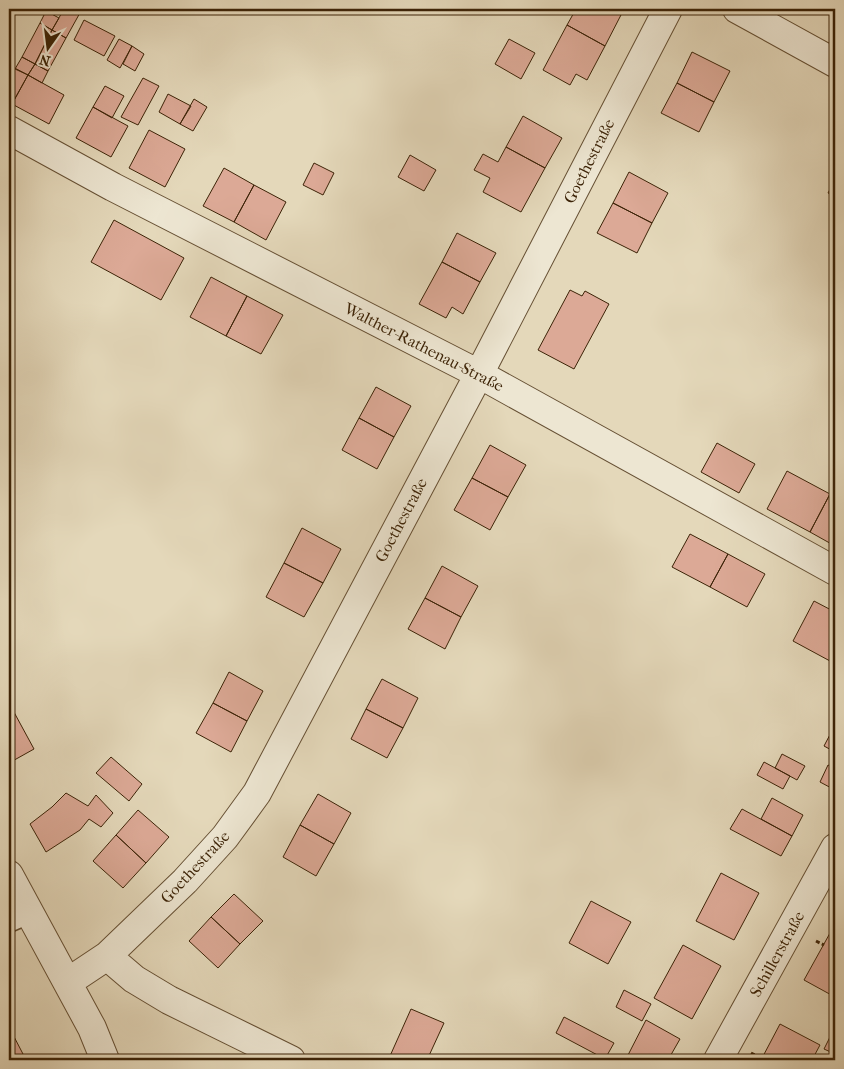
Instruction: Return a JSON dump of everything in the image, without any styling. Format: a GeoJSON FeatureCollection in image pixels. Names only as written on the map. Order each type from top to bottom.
{"type":"FeatureCollection","features":[{"type":"Feature","properties":{"kind":"street","name":"Goethestraße"},"geometry":{"type":"LineString","coordinates":[[68,982],[107,956],[185,881],[225,837],[257,793],[479,374],[668,9]]}},
{"type":"Feature","properties":{"kind":"street"},"geometry":{"type":"LineString","coordinates":[[737,9],[835,63]]}},
{"type":"Feature","properties":{"kind":"street","name":"Walther-Rathenau-Straße"},"geometry":{"type":"LineString","coordinates":[[9,130],[122,192],[479,374],[835,571]]}},
{"type":"Feature","properties":{"kind":"street","name":"Schillerstraße"},"geometry":{"type":"LineString","coordinates":[[718,1060],[835,848]]}},
{"type":"Feature","properties":{"kind":"street"},"geometry":{"type":"LineString","coordinates":[[9,875],[20,919],[68,982],[92,1028],[105,1060]]}},
{"type":"Feature","properties":{"kind":"street"},"geometry":{"type":"LineString","coordinates":[[107,956],[134,979],[168,1000],[291,1060]]}},
{"type":"Feature","properties":{"kind":"building"},"geometry":{"type":"Polygon","coordinates":[[[64,9],[81,11],[66,38],[52,30],[64,9]]]}},
{"type":"Feature","properties":{"kind":"building"},"geometry":{"type":"Polygon","coordinates":[[[576,9],[621,9],[622,13],[605,46],[567,25],[576,9]]]}},
{"type":"Feature","properties":{"kind":"building"},"geometry":{"type":"Polygon","coordinates":[[[46,11],[59,18],[52,30],[40,23],[46,11]]]}},
{"type":"Feature","properties":{"kind":"building"},"geometry":{"type":"Polygon","coordinates":[[[84,20],[115,36],[104,56],[74,40],[84,20]]]}},
{"type":"Feature","properties":{"kind":"building"},"geometry":{"type":"Polygon","coordinates":[[[40,23],[52,30],[35,64],[22,57],[40,23]]]}},
{"type":"Feature","properties":{"kind":"building"},"geometry":{"type":"Polygon","coordinates":[[[567,25],[605,46],[587,80],[576,74],[570,85],[543,70],[567,25]]]}},
{"type":"Feature","properties":{"kind":"building"},"geometry":{"type":"Polygon","coordinates":[[[52,30],[66,38],[48,71],[35,64],[52,30]]]}},
{"type":"Feature","properties":{"kind":"building"},"geometry":{"type":"Polygon","coordinates":[[[119,39],[132,46],[120,68],[107,60],[119,39]]]}},
{"type":"Feature","properties":{"kind":"building"},"geometry":{"type":"Polygon","coordinates":[[[509,39],[535,53],[521,79],[495,64],[509,39]]]}},
{"type":"Feature","properties":{"kind":"building"},"geometry":{"type":"Polygon","coordinates":[[[132,46],[144,54],[135,71],[123,64],[132,46]]]}},
{"type":"Feature","properties":{"kind":"building"},"geometry":{"type":"Polygon","coordinates":[[[692,52],[730,71],[714,102],[677,83],[692,52]]]}},
{"type":"Feature","properties":{"kind":"building"},"geometry":{"type":"Polygon","coordinates":[[[22,57],[35,64],[28,75],[15,69],[22,57]]]}},
{"type":"Feature","properties":{"kind":"building"},"geometry":{"type":"Polygon","coordinates":[[[35,64],[48,71],[42,83],[28,75],[35,64]]]}},
{"type":"Feature","properties":{"kind":"building"},"geometry":{"type":"Polygon","coordinates":[[[9,65],[28,75],[12,104],[9,102],[9,65]]]}},
{"type":"Feature","properties":{"kind":"building"},"geometry":{"type":"Polygon","coordinates":[[[28,75],[64,95],[49,124],[12,104],[28,75]]]}},
{"type":"Feature","properties":{"kind":"building"},"geometry":{"type":"Polygon","coordinates":[[[143,78],[159,86],[138,125],[121,117],[143,78]]]}},
{"type":"Feature","properties":{"kind":"building"},"geometry":{"type":"Polygon","coordinates":[[[677,83],[714,102],[699,132],[661,113],[677,83]]]}},
{"type":"Feature","properties":{"kind":"building"},"geometry":{"type":"Polygon","coordinates":[[[105,86],[124,96],[112,118],[93,107],[105,86]]]}},
{"type":"Feature","properties":{"kind":"building"},"geometry":{"type":"Polygon","coordinates":[[[168,94],[191,106],[180,124],[159,112],[168,94]]]}},
{"type":"Feature","properties":{"kind":"building"},"geometry":{"type":"Polygon","coordinates":[[[194,99],[207,107],[193,131],[180,124],[194,99]]]}},
{"type":"Feature","properties":{"kind":"building"},"geometry":{"type":"Polygon","coordinates":[[[93,107],[128,126],[111,157],[76,138],[93,107]]]}},
{"type":"Feature","properties":{"kind":"building"},"geometry":{"type":"Polygon","coordinates":[[[523,116],[562,138],[545,168],[506,147],[523,116]]]}},
{"type":"Feature","properties":{"kind":"building"},"geometry":{"type":"Polygon","coordinates":[[[149,130],[185,149],[165,187],[129,168],[149,130]]]}},
{"type":"Feature","properties":{"kind":"building"},"geometry":{"type":"Polygon","coordinates":[[[506,147],[545,168],[521,212],[483,192],[490,178],[474,170],[483,154],[498,162],[506,147]]]}},
{"type":"Feature","properties":{"kind":"building"},"geometry":{"type":"Polygon","coordinates":[[[410,155],[436,170],[424,191],[398,177],[410,155]]]}},
{"type":"Feature","properties":{"kind":"building"},"geometry":{"type":"Polygon","coordinates":[[[314,163],[334,173],[323,195],[303,185],[314,163]]]}},
{"type":"Feature","properties":{"kind":"building"},"geometry":{"type":"Polygon","coordinates":[[[224,168],[254,185],[234,222],[203,206],[224,168]]]}},
{"type":"Feature","properties":{"kind":"building"},"geometry":{"type":"Polygon","coordinates":[[[629,172],[668,193],[652,223],[613,203],[629,172]]]}},
{"type":"Feature","properties":{"kind":"building"},"geometry":{"type":"Polygon","coordinates":[[[835,180],[835,196],[828,193],[835,180]]]}},
{"type":"Feature","properties":{"kind":"building"},"geometry":{"type":"Polygon","coordinates":[[[254,185],[286,202],[266,240],[234,222],[254,185]]]}},
{"type":"Feature","properties":{"kind":"building"},"geometry":{"type":"Polygon","coordinates":[[[613,203],[652,223],[637,253],[597,233],[613,203]]]}},
{"type":"Feature","properties":{"kind":"building"},"geometry":{"type":"Polygon","coordinates":[[[114,220],[184,258],[161,300],[91,262],[114,220]]]}},
{"type":"Feature","properties":{"kind":"building"},"geometry":{"type":"Polygon","coordinates":[[[457,233],[496,253],[480,282],[442,262],[457,233]]]}},
{"type":"Feature","properties":{"kind":"building"},"geometry":{"type":"Polygon","coordinates":[[[442,262],[480,282],[463,314],[452,307],[446,318],[419,304],[442,262]]]}},
{"type":"Feature","properties":{"kind":"building"},"geometry":{"type":"Polygon","coordinates":[[[211,277],[247,296],[226,336],[190,317],[211,277]]]}},
{"type":"Feature","properties":{"kind":"building"},"geometry":{"type":"Polygon","coordinates":[[[570,290],[582,296],[585,291],[609,304],[574,369],[538,350],[570,290]]]}},
{"type":"Feature","properties":{"kind":"building"},"geometry":{"type":"Polygon","coordinates":[[[247,296],[283,315],[261,354],[226,336],[247,296]]]}},
{"type":"Feature","properties":{"kind":"building"},"geometry":{"type":"Polygon","coordinates":[[[376,387],[411,406],[394,437],[359,418],[376,387]]]}},
{"type":"Feature","properties":{"kind":"building"},"geometry":{"type":"Polygon","coordinates":[[[359,418],[394,437],[377,469],[342,450],[359,418]]]}},
{"type":"Feature","properties":{"kind":"building"},"geometry":{"type":"Polygon","coordinates":[[[717,443],[755,464],[739,493],[701,472],[717,443]]]}},
{"type":"Feature","properties":{"kind":"building"},"geometry":{"type":"Polygon","coordinates":[[[490,445],[526,465],[508,497],[472,478],[490,445]]]}},
{"type":"Feature","properties":{"kind":"building"},"geometry":{"type":"Polygon","coordinates":[[[787,471],[830,494],[810,532],[767,509],[787,471]]]}},
{"type":"Feature","properties":{"kind":"building"},"geometry":{"type":"Polygon","coordinates":[[[472,478],[508,497],[490,530],[454,510],[472,478]]]}},
{"type":"Feature","properties":{"kind":"building"},"geometry":{"type":"Polygon","coordinates":[[[830,494],[835,496],[835,546],[810,532],[830,494]]]}},
{"type":"Feature","properties":{"kind":"building"},"geometry":{"type":"Polygon","coordinates":[[[302,528],[341,549],[323,583],[284,563],[302,528]]]}},
{"type":"Feature","properties":{"kind":"building"},"geometry":{"type":"Polygon","coordinates":[[[690,534],[728,554],[710,587],[672,567],[690,534]]]}},
{"type":"Feature","properties":{"kind":"building"},"geometry":{"type":"Polygon","coordinates":[[[728,554],[765,574],[747,607],[710,587],[728,554]]]}},
{"type":"Feature","properties":{"kind":"building"},"geometry":{"type":"Polygon","coordinates":[[[284,563],[323,583],[304,617],[266,597],[284,563]]]}},
{"type":"Feature","properties":{"kind":"building"},"geometry":{"type":"Polygon","coordinates":[[[442,566],[478,586],[461,617],[425,598],[442,566]]]}},
{"type":"Feature","properties":{"kind":"building"},"geometry":{"type":"Polygon","coordinates":[[[425,598],[461,617],[445,649],[408,629],[425,598]]]}},
{"type":"Feature","properties":{"kind":"building"},"geometry":{"type":"Polygon","coordinates":[[[814,601],[835,612],[835,652],[830,661],[793,641],[814,601]]]}},
{"type":"Feature","properties":{"kind":"building"},"geometry":{"type":"Polygon","coordinates":[[[835,652],[835,664],[830,661],[835,652]]]}},
{"type":"Feature","properties":{"kind":"building"},"geometry":{"type":"Polygon","coordinates":[[[229,672],[263,691],[247,721],[213,703],[229,672]]]}},
{"type":"Feature","properties":{"kind":"building"},"geometry":{"type":"Polygon","coordinates":[[[382,679],[418,698],[403,728],[366,709],[382,679]]]}},
{"type":"Feature","properties":{"kind":"building"},"geometry":{"type":"Polygon","coordinates":[[[9,703],[34,749],[9,763],[9,703]]]}},
{"type":"Feature","properties":{"kind":"building"},"geometry":{"type":"Polygon","coordinates":[[[213,703],[247,721],[231,752],[196,733],[213,703]]]}},
{"type":"Feature","properties":{"kind":"building"},"geometry":{"type":"Polygon","coordinates":[[[366,709],[403,728],[387,758],[351,739],[366,709]]]}},
{"type":"Feature","properties":{"kind":"building"},"geometry":{"type":"Polygon","coordinates":[[[835,728],[835,752],[824,746],[835,728]]]}},
{"type":"Feature","properties":{"kind":"building"},"geometry":{"type":"Polygon","coordinates":[[[782,754],[805,766],[797,780],[775,768],[782,754]]]}},
{"type":"Feature","properties":{"kind":"building"},"geometry":{"type":"Polygon","coordinates":[[[111,757],[142,784],[129,801],[96,773],[111,757]]]}},
{"type":"Feature","properties":{"kind":"building"},"geometry":{"type":"Polygon","coordinates":[[[764,762],[790,776],[783,789],[757,775],[764,762]]]}},
{"type":"Feature","properties":{"kind":"building"},"geometry":{"type":"Polygon","coordinates":[[[828,765],[835,768],[835,790],[820,782],[828,765]]]}},
{"type":"Feature","properties":{"kind":"building"},"geometry":{"type":"Polygon","coordinates":[[[66,793],[88,806],[96,795],[113,813],[101,827],[89,819],[80,830],[46,852],[30,824],[66,793]]]}},
{"type":"Feature","properties":{"kind":"building"},"geometry":{"type":"Polygon","coordinates":[[[318,794],[351,813],[334,844],[300,825],[318,794]]]}},
{"type":"Feature","properties":{"kind":"building"},"geometry":{"type":"Polygon","coordinates":[[[772,798],[803,815],[792,836],[761,819],[772,798]]]}},
{"type":"Feature","properties":{"kind":"building"},"geometry":{"type":"Polygon","coordinates":[[[742,809],[792,836],[781,856],[730,829],[742,809]]]}},
{"type":"Feature","properties":{"kind":"building"},"geometry":{"type":"Polygon","coordinates":[[[138,810],[169,837],[146,863],[116,835],[138,810]]]}},
{"type":"Feature","properties":{"kind":"building"},"geometry":{"type":"Polygon","coordinates":[[[300,825],[334,844],[316,876],[283,857],[300,825]]]}},
{"type":"Feature","properties":{"kind":"building"},"geometry":{"type":"Polygon","coordinates":[[[116,835],[146,863],[123,888],[93,861],[116,835]]]}},
{"type":"Feature","properties":{"kind":"building"},"geometry":{"type":"Polygon","coordinates":[[[721,873],[759,893],[734,940],[696,921],[721,873]]]}},
{"type":"Feature","properties":{"kind":"building"},"geometry":{"type":"Polygon","coordinates":[[[234,894],[263,921],[240,944],[211,917],[234,894]]]}},
{"type":"Feature","properties":{"kind":"building"},"geometry":{"type":"Polygon","coordinates":[[[591,901],[631,922],[608,964],[569,943],[591,901]]]}},
{"type":"Feature","properties":{"kind":"building"},"geometry":{"type":"Polygon","coordinates":[[[211,917],[240,944],[218,968],[189,941],[211,917]]]}},
{"type":"Feature","properties":{"kind":"building"},"geometry":{"type":"Polygon","coordinates":[[[835,924],[835,997],[804,980],[835,924]]]}},
{"type":"Feature","properties":{"kind":"building"},"geometry":{"type":"Polygon","coordinates":[[[683,945],[721,966],[692,1019],[654,998],[683,945]]]}},
{"type":"Feature","properties":{"kind":"building"},"geometry":{"type":"Polygon","coordinates":[[[624,990],[651,1004],[642,1021],[616,1007],[624,990]]]}},
{"type":"Feature","properties":{"kind":"building"},"geometry":{"type":"Polygon","coordinates":[[[411,1009],[444,1023],[427,1060],[400,1060],[390,1056],[411,1009]]]}},
{"type":"Feature","properties":{"kind":"building"},"geometry":{"type":"Polygon","coordinates":[[[564,1017],[614,1043],[605,1059],[556,1033],[564,1017]]]}},
{"type":"Feature","properties":{"kind":"building"},"geometry":{"type":"Polygon","coordinates":[[[646,1020],[680,1039],[668,1060],[633,1060],[627,1057],[646,1020]]]}},
{"type":"Feature","properties":{"kind":"building"},"geometry":{"type":"Polygon","coordinates":[[[780,1024],[820,1045],[812,1060],[761,1060],[780,1024]]]}},
{"type":"Feature","properties":{"kind":"building"},"geometry":{"type":"Polygon","coordinates":[[[9,1027],[23,1054],[11,1060],[9,1060],[9,1027]]]}},
{"type":"Feature","properties":{"kind":"building"},"geometry":{"type":"Polygon","coordinates":[[[835,1027],[835,1054],[824,1049],[835,1027]]]}}]}
